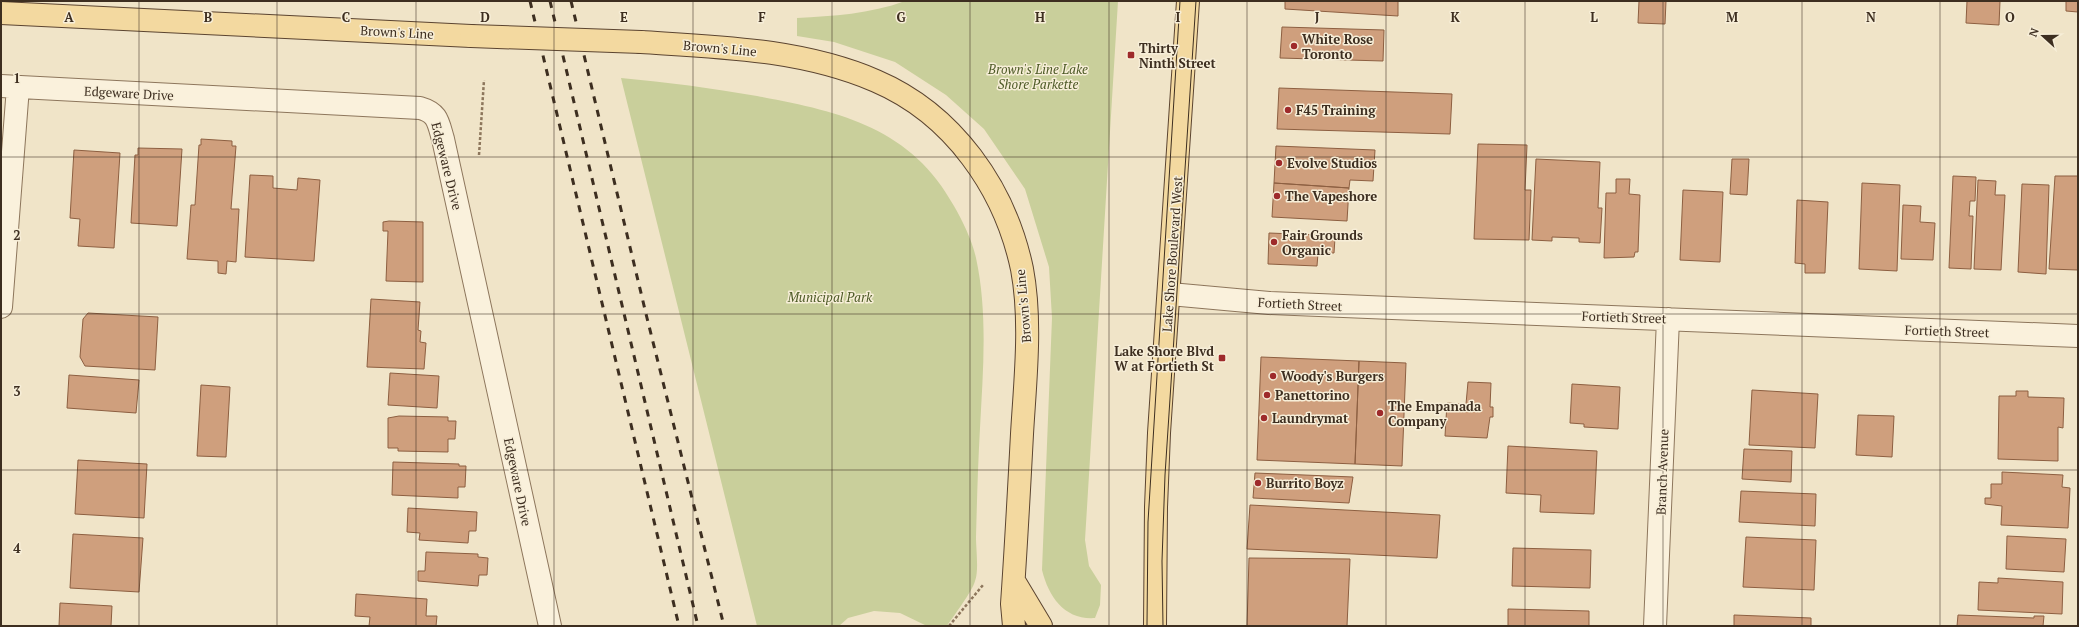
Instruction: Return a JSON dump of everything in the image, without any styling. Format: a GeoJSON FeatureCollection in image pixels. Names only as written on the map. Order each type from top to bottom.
{"type":"FeatureCollection","features":[{"type":"Feature","properties":{"kind":"main road","name":"Lake Shore Boulevard West"},"geometry":{"type":"LineString","coordinates":[[1155,626],[1156,500],[1188,1]]}},
{"type":"Feature","properties":{"kind":"main road","name":"Brown's Line"},"geometry":{"type":"LineString","coordinates":[[1,13],[711,46],[789,55],[836,66],[875,80],[916,102],[948,129],[973,158],[995,192],[1007,219],[1022,270],[1027,335],[1012,604],[1014,626]]}},
{"type":"Feature","properties":{"kind":"main road"},"geometry":{"type":"LineString","coordinates":[[1014,581],[1041,626]]}},
{"type":"Feature","properties":{"kind":"street"},"geometry":{"type":"LineString","coordinates":[[1,307],[9,86]]}},
{"type":"Feature","properties":{"kind":"street","name":"Edgeware Drive"},"geometry":{"type":"LineString","coordinates":[[9,86],[420,108],[431,111],[437,119],[443,139],[550,626]]}},
{"type":"Feature","properties":{"kind":"street","name":"Fortieth Street"},"geometry":{"type":"LineString","coordinates":[[1170,294],[1269,303],[2078,336]]}},
{"type":"Feature","properties":{"kind":"street","name":"Branch Avenue"},"geometry":{"type":"LineString","coordinates":[[1655,626],[1668,319]]}},
{"type":"Feature","properties":{"kind":"path"},"geometry":{"type":"LineString","coordinates":[[479,155],[484,80]]}},
{"type":"Feature","properties":{"kind":"path"},"geometry":{"type":"LineString","coordinates":[[949,626],[983,585]]}},
{"type":"Feature","properties":{"kind":"green space","name":"Brown's Line Lake Shore Parkette"},"geometry":{"type":"Polygon","coordinates":[[[905,1],[1118,1],[1085,540],[1089,566],[1101,585],[1100,605],[1095,618],[1084,618],[1075,615],[1060,605],[1049,590],[1042,570],[1052,318],[1049,267],[1025,189],[984,129],[946,95],[895,62],[834,42],[797,36],[797,18],[865,12],[905,1]]]}},
{"type":"Feature","properties":{"kind":"green space","name":"Municipal Park"},"geometry":{"type":"Polygon","coordinates":[[[621,78],[723,90],[816,108],[844,117],[870,127],[894,140],[916,158],[937,179],[954,206],[967,231],[976,258],[982,300],[984,343],[977,496],[976,577],[973,586],[947,626],[927,626],[900,613],[874,611],[848,618],[839,626],[757,626],[621,78]]]}},
{"type":"Feature","properties":{"kind":"building"},"geometry":{"type":"Polygon","coordinates":[[[1285,1],[1398,1],[1398,16],[1285,9],[1285,1]]]}},
{"type":"Feature","properties":{"kind":"building"},"geometry":{"type":"Polygon","coordinates":[[[1639,1],[1666,1],[1665,24],[1638,23],[1639,1]]]}},
{"type":"Feature","properties":{"kind":"building"},"geometry":{"type":"Polygon","coordinates":[[[1967,1],[2000,1],[1999,25],[1966,23],[1967,1]]]}},
{"type":"Feature","properties":{"kind":"building"},"geometry":{"type":"Polygon","coordinates":[[[2066,1],[2078,1],[2078,12],[2066,11],[2066,1]]]}},
{"type":"Feature","properties":{"kind":"building"},"geometry":{"type":"Polygon","coordinates":[[[1282,27],[1384,30],[1383,61],[1280,58],[1282,27]]]}},
{"type":"Feature","properties":{"kind":"building"},"geometry":{"type":"Polygon","coordinates":[[[1279,88],[1452,94],[1450,134],[1277,129],[1279,88]]]}},
{"type":"Feature","properties":{"kind":"building"},"geometry":{"type":"Polygon","coordinates":[[[201,139],[232,141],[232,146],[236,146],[231,209],[239,209],[236,262],[227,261],[226,274],[218,273],[218,261],[187,259],[191,205],[195,205],[199,145],[201,145],[201,139]]]}},
{"type":"Feature","properties":{"kind":"building"},"geometry":{"type":"Polygon","coordinates":[[[1478,144],[1527,145],[1525,190],[1531,190],[1529,240],[1474,239],[1478,144]]]}},
{"type":"Feature","properties":{"kind":"building"},"geometry":{"type":"Polygon","coordinates":[[[1276,146],[1375,150],[1373,181],[1350,180],[1349,188],[1274,183],[1276,146]]]}},
{"type":"Feature","properties":{"kind":"building"},"geometry":{"type":"Polygon","coordinates":[[[138,148],[182,149],[177,226],[131,223],[135,155],[138,155],[138,148]]]}},
{"type":"Feature","properties":{"kind":"building"},"geometry":{"type":"Polygon","coordinates":[[[74,150],[120,153],[114,248],[78,246],[80,219],[70,218],[74,150]]]}},
{"type":"Feature","properties":{"kind":"building"},"geometry":{"type":"Polygon","coordinates":[[[1536,159],[1600,162],[1598,208],[1602,208],[1600,243],[1579,242],[1579,238],[1552,237],[1552,241],[1532,240],[1536,159]]]}},
{"type":"Feature","properties":{"kind":"building"},"geometry":{"type":"Polygon","coordinates":[[[1732,159],[1749,159],[1747,195],[1730,194],[1732,159]]]}},
{"type":"Feature","properties":{"kind":"building"},"geometry":{"type":"Polygon","coordinates":[[[250,175],[273,176],[273,188],[297,190],[298,178],[320,180],[314,261],[245,257],[250,175]]]}},
{"type":"Feature","properties":{"kind":"building"},"geometry":{"type":"Polygon","coordinates":[[[1953,176],[1976,177],[1975,201],[1970,201],[1969,216],[1973,216],[1971,269],[1949,268],[1953,176]]]}},
{"type":"Feature","properties":{"kind":"building"},"geometry":{"type":"Polygon","coordinates":[[[2055,176],[2078,176],[2078,270],[2049,269],[2055,176]]]}},
{"type":"Feature","properties":{"kind":"building"},"geometry":{"type":"Polygon","coordinates":[[[1616,179],[1630,179],[1629,194],[1640,195],[1638,252],[1635,252],[1634,257],[1604,258],[1606,193],[1616,193],[1616,179]]]}},
{"type":"Feature","properties":{"kind":"building"},"geometry":{"type":"Polygon","coordinates":[[[1978,180],[1996,181],[1995,195],[2005,195],[2001,270],[1974,269],[1978,180]]]}},
{"type":"Feature","properties":{"kind":"building"},"geometry":{"type":"Polygon","coordinates":[[[1274,183],[1349,188],[1347,221],[1272,217],[1274,183]]]}},
{"type":"Feature","properties":{"kind":"building"},"geometry":{"type":"Polygon","coordinates":[[[1862,183],[1900,185],[1897,271],[1859,269],[1862,183]]]}},
{"type":"Feature","properties":{"kind":"building"},"geometry":{"type":"Polygon","coordinates":[[[2022,184],[2049,185],[2046,274],[2018,272],[2022,184]]]}},
{"type":"Feature","properties":{"kind":"building"},"geometry":{"type":"Polygon","coordinates":[[[1683,190],[1723,192],[1720,262],[1680,260],[1683,190]]]}},
{"type":"Feature","properties":{"kind":"building"},"geometry":{"type":"Polygon","coordinates":[[[1797,200],[1828,202],[1825,273],[1805,273],[1805,264],[1795,263],[1797,200]]]}},
{"type":"Feature","properties":{"kind":"building"},"geometry":{"type":"Polygon","coordinates":[[[1903,205],[1921,206],[1920,222],[1935,223],[1933,260],[1901,259],[1903,205]]]}},
{"type":"Feature","properties":{"kind":"building"},"geometry":{"type":"Polygon","coordinates":[[[383,222],[423,222],[423,282],[386,281],[388,231],[383,231],[383,222]]]}},
{"type":"Feature","properties":{"kind":"building"},"geometry":{"type":"Polygon","coordinates":[[[1269,233],[1319,235],[1319,238],[1335,238],[1334,253],[1318,253],[1317,266],[1268,264],[1269,233]]]}},
{"type":"Feature","properties":{"kind":"building"},"geometry":{"type":"Polygon","coordinates":[[[371,299],[420,302],[418,330],[421,331],[420,342],[426,343],[424,369],[367,367],[371,299]]]}},
{"type":"Feature","properties":{"kind":"building"},"geometry":{"type":"Polygon","coordinates":[[[88,313],[158,317],[155,370],[85,366],[80,357],[83,319],[88,313]]]}},
{"type":"Feature","properties":{"kind":"building"},"geometry":{"type":"Polygon","coordinates":[[[1261,357],[1359,361],[1355,464],[1257,460],[1261,357]]]}},
{"type":"Feature","properties":{"kind":"building","name":"The Empanada Company"},"geometry":{"type":"Polygon","coordinates":[[[1359,361],[1406,363],[1402,466],[1355,464],[1359,361]]]}},
{"type":"Feature","properties":{"kind":"building"},"geometry":{"type":"Polygon","coordinates":[[[390,373],[439,376],[437,408],[388,405],[390,373]]]}},
{"type":"Feature","properties":{"kind":"building"},"geometry":{"type":"Polygon","coordinates":[[[69,375],[139,380],[136,413],[67,408],[69,375]]]}},
{"type":"Feature","properties":{"kind":"building"},"geometry":{"type":"Polygon","coordinates":[[[1468,382],[1491,383],[1490,407],[1493,407],[1493,417],[1490,417],[1487,438],[1445,436],[1447,403],[1466,404],[1468,382]]]}},
{"type":"Feature","properties":{"kind":"building"},"geometry":{"type":"Polygon","coordinates":[[[1572,384],[1620,387],[1618,429],[1584,427],[1584,424],[1570,423],[1572,384]]]}},
{"type":"Feature","properties":{"kind":"building"},"geometry":{"type":"Polygon","coordinates":[[[201,385],[230,387],[226,457],[197,456],[201,385]]]}},
{"type":"Feature","properties":{"kind":"building"},"geometry":{"type":"Polygon","coordinates":[[[1752,390],[1818,394],[1815,448],[1749,445],[1752,390]]]}},
{"type":"Feature","properties":{"kind":"building"},"geometry":{"type":"Polygon","coordinates":[[[2016,391],[2028,391],[2028,397],[2064,398],[2063,428],[2058,427],[2058,461],[1998,459],[1999,396],[2016,396],[2016,391]]]}},
{"type":"Feature","properties":{"kind":"building"},"geometry":{"type":"Polygon","coordinates":[[[1858,415],[1894,416],[1892,457],[1856,455],[1858,415]]]}},
{"type":"Feature","properties":{"kind":"building"},"geometry":{"type":"Polygon","coordinates":[[[399,416],[448,417],[448,421],[456,421],[455,439],[448,439],[448,452],[398,451],[398,448],[388,448],[388,418],[399,416]]]}},
{"type":"Feature","properties":{"kind":"building"},"geometry":{"type":"Polygon","coordinates":[[[1508,446],[1597,451],[1594,514],[1540,512],[1541,495],[1506,493],[1508,446]]]}},
{"type":"Feature","properties":{"kind":"building"},"geometry":{"type":"Polygon","coordinates":[[[1744,449],[1792,451],[1791,482],[1742,479],[1744,449]]]}},
{"type":"Feature","properties":{"kind":"building"},"geometry":{"type":"Polygon","coordinates":[[[78,460],[147,464],[144,518],[75,514],[78,460]]]}},
{"type":"Feature","properties":{"kind":"building"},"geometry":{"type":"Polygon","coordinates":[[[393,462],[459,464],[459,466],[466,466],[465,487],[458,487],[458,498],[392,495],[393,462]]]}},
{"type":"Feature","properties":{"kind":"building"},"geometry":{"type":"Polygon","coordinates":[[[2002,472],[2063,475],[2062,487],[2070,488],[2068,528],[2001,525],[2002,506],[1985,504],[1985,498],[1991,498],[1991,484],[2002,484],[2002,472]]]}},
{"type":"Feature","properties":{"kind":"building"},"geometry":{"type":"Polygon","coordinates":[[[1255,473],[1353,477],[1349,503],[1253,498],[1255,473]]]}},
{"type":"Feature","properties":{"kind":"building"},"geometry":{"type":"Polygon","coordinates":[[[1741,491],[1816,494],[1815,526],[1739,522],[1741,491]]]}},
{"type":"Feature","properties":{"kind":"building"},"geometry":{"type":"Polygon","coordinates":[[[1250,505],[1440,515],[1437,558],[1247,549],[1250,505]]]}},
{"type":"Feature","properties":{"kind":"building"},"geometry":{"type":"Polygon","coordinates":[[[408,508],[477,512],[476,531],[469,531],[468,543],[419,540],[420,533],[407,532],[408,508]]]}},
{"type":"Feature","properties":{"kind":"building"},"geometry":{"type":"Polygon","coordinates":[[[73,534],[143,538],[139,592],[70,588],[73,534]]]}},
{"type":"Feature","properties":{"kind":"building"},"geometry":{"type":"Polygon","coordinates":[[[2007,536],[2066,539],[2064,572],[2006,569],[2007,536]]]}},
{"type":"Feature","properties":{"kind":"building"},"geometry":{"type":"Polygon","coordinates":[[[1746,537],[1816,540],[1814,590],[1743,587],[1746,537]]]}},
{"type":"Feature","properties":{"kind":"building"},"geometry":{"type":"Polygon","coordinates":[[[1513,548],[1591,550],[1590,588],[1512,586],[1513,548]]]}},
{"type":"Feature","properties":{"kind":"building"},"geometry":{"type":"Polygon","coordinates":[[[426,552],[478,554],[478,557],[488,558],[487,575],[479,575],[478,586],[418,581],[418,571],[425,571],[426,552]]]}},
{"type":"Feature","properties":{"kind":"building"},"geometry":{"type":"Polygon","coordinates":[[[1249,558],[1350,559],[1347,626],[1247,626],[1249,558]]]}},
{"type":"Feature","properties":{"kind":"building"},"geometry":{"type":"Polygon","coordinates":[[[1998,578],[2063,582],[2062,614],[1978,610],[1979,582],[1998,583],[1998,578]]]}},
{"type":"Feature","properties":{"kind":"building"},"geometry":{"type":"Polygon","coordinates":[[[356,594],[427,599],[426,616],[437,616],[436,626],[369,626],[370,617],[355,616],[356,594]]]}},
{"type":"Feature","properties":{"kind":"building"},"geometry":{"type":"Polygon","coordinates":[[[60,603],[112,606],[111,626],[59,626],[60,603]]]}},
{"type":"Feature","properties":{"kind":"building"},"geometry":{"type":"Polygon","coordinates":[[[1508,609],[1589,611],[1589,626],[1508,626],[1508,609]]]}},
{"type":"Feature","properties":{"kind":"building"},"geometry":{"type":"Polygon","coordinates":[[[1734,615],[1811,618],[1811,626],[1734,626],[1734,615]]]}},
{"type":"Feature","properties":{"kind":"building"},"geometry":{"type":"Polygon","coordinates":[[[1958,615],[2034,618],[2034,616],[2044,616],[2043,626],[1957,626],[1958,615]]]}},
{"type":"Feature","properties":{"kind":"tram line"},"geometry":{"type":"LineString","coordinates":[[1147,626],[1148,522],[1180,1]]}},
{"type":"Feature","properties":{"kind":"tram line"},"geometry":{"type":"LineString","coordinates":[[1163,626],[1162,561],[1165,475],[1196,1]]}},
{"type":"Feature","properties":{"kind":"railway"},"geometry":{"type":"LineString","coordinates":[[530,1],[679,626]]}},
{"type":"Feature","properties":{"kind":"railway"},"geometry":{"type":"LineString","coordinates":[[550,1],[698,626]]}},
{"type":"Feature","properties":{"kind":"railway"},"geometry":{"type":"LineString","coordinates":[[571,1],[647,318],[724,626]]}},
{"type":"Feature","properties":{"kind":"place","name":"White Rose Toronto"},"geometry":{"type":"Point","coordinates":[1294,46]}},
{"type":"Feature","properties":{"kind":"place","name":"Thirty Ninth Street"},"geometry":{"type":"Point","coordinates":[1131,55]}},
{"type":"Feature","properties":{"kind":"place","name":"F45 Training"},"geometry":{"type":"Point","coordinates":[1288,110]}},
{"type":"Feature","properties":{"kind":"place","name":"Evolve Studios"},"geometry":{"type":"Point","coordinates":[1279,163]}},
{"type":"Feature","properties":{"kind":"place","name":"The Vapeshore"},"geometry":{"type":"Point","coordinates":[1277,196]}},
{"type":"Feature","properties":{"kind":"place","name":"Fair Grounds Organic"},"geometry":{"type":"Point","coordinates":[1274,242]}},
{"type":"Feature","properties":{"kind":"place","name":"Lake Shore Blvd W at Fortieth St"},"geometry":{"type":"Point","coordinates":[1222,358]}},
{"type":"Feature","properties":{"kind":"place","name":"Woody's Burgers"},"geometry":{"type":"Point","coordinates":[1273,376]}},
{"type":"Feature","properties":{"kind":"place","name":"Panettorino"},"geometry":{"type":"Point","coordinates":[1267,395]}},
{"type":"Feature","properties":{"kind":"place","name":"The Empanada Company"},"geometry":{"type":"Point","coordinates":[1380,413]}},
{"type":"Feature","properties":{"kind":"place","name":"Laundrymat"},"geometry":{"type":"Point","coordinates":[1264,418]}},
{"type":"Feature","properties":{"kind":"place","name":"Burrito Boyz"},"geometry":{"type":"Point","coordinates":[1258,483]}}]}
